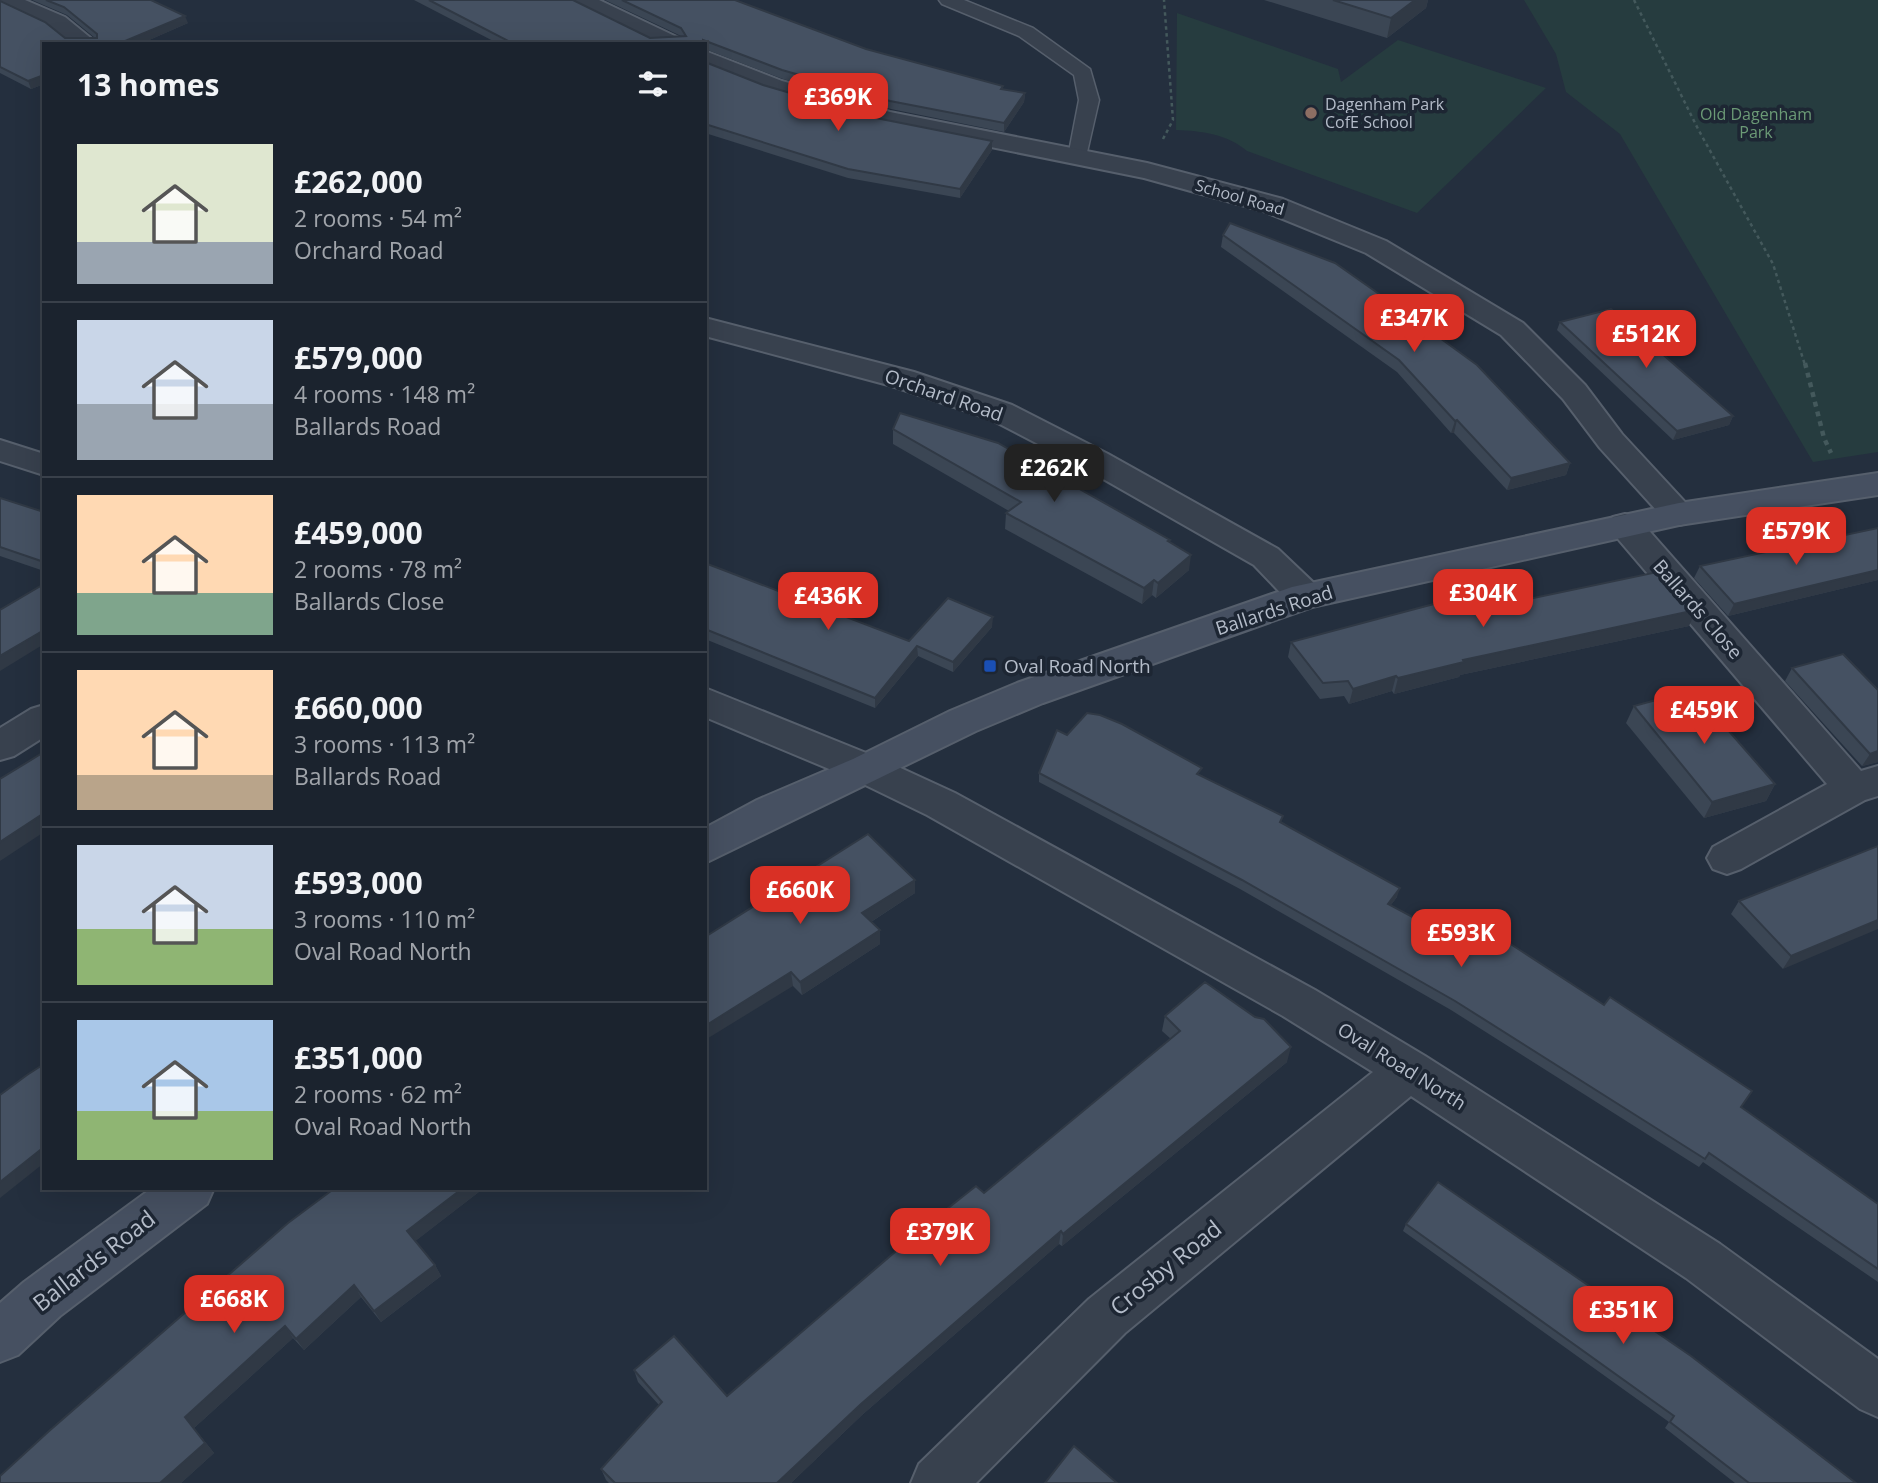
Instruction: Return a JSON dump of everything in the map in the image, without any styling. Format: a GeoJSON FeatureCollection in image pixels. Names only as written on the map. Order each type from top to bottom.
{"type":"FeatureCollection","features":[{"type":"Feature","properties":{"kind":"main road","name":"Ballards Road"},"geometry":{"type":"LineString","coordinates":[[707,846],[771,811],[867,769],[963,721],[1030,693],[1304,596],[1679,514],[1878,484]]}},
{"type":"Feature","properties":{"kind":"main road","name":"Ballards Road"},"geometry":{"type":"LineString","coordinates":[[0,1337],[42,1299],[187,1190]]}},
{"type":"Feature","properties":{"kind":"street"},"geometry":{"type":"LineString","coordinates":[[5,0],[57,22],[83,42]]}},
{"type":"Feature","properties":{"kind":"street"},"geometry":{"type":"LineString","coordinates":[[581,0],[668,42]]}},
{"type":"Feature","properties":{"kind":"street","name":"School Road"},"geometry":{"type":"LineString","coordinates":[[707,59],[772,86],[886,119],[1147,171],[1273,205],[1350,235],[1443,285],[1511,329],[1574,392],[1611,441],[1679,514]]}},
{"type":"Feature","properties":{"kind":"street","name":"Orchard Road"},"geometry":{"type":"LineString","coordinates":[[707,328],[904,379],[1001,412],[1096,461],[1266,557],[1304,596]]}},
{"type":"Feature","properties":{"kind":"street"},"geometry":{"type":"LineString","coordinates":[[0,450],[42,464]]}},
{"type":"Feature","properties":{"kind":"street","name":"Ballards Close"},"geometry":{"type":"LineString","coordinates":[[1625,525],[1865,784],[1727,858]]}},
{"type":"Feature","properties":{"kind":"street","name":"Oval Road North"},"geometry":{"type":"LineString","coordinates":[[707,703],[867,769],[941,804],[1299,1003],[1409,1070],[1703,1261],[1878,1391]]}},
{"type":"Feature","properties":{"kind":"street"},"geometry":{"type":"LineString","coordinates":[[0,746],[42,720]]}},
{"type":"Feature","properties":{"kind":"street","name":"Crosby Road"},"geometry":{"type":"LineString","coordinates":[[938,1483],[1107,1316],[1409,1070]]}},
{"type":"Feature","properties":{"kind":"lane"},"geometry":{"type":"LineString","coordinates":[[948,0],[1026,32],[1083,73],[1089,100],[1078,157]]}},
{"type":"Feature","properties":{"kind":"path"},"geometry":{"type":"LineString","coordinates":[[1147,171],[1173,120],[1164,0]]}},
{"type":"Feature","properties":{"kind":"path"},"geometry":{"type":"LineString","coordinates":[[1634,0],[1698,129],[1773,264],[1797,332],[1824,438],[1832,456]]}},
{"type":"Feature","properties":{"kind":"green space","name":"Old Dagenham Park"},"geometry":{"type":"Polygon","coordinates":[[[1524,0],[1878,0],[1878,452],[1813,462],[1620,134],[1566,92],[1556,54],[1524,0]]]}},
{"type":"Feature","properties":{"kind":"green space"},"geometry":{"type":"Polygon","coordinates":[[[1177,13],[1338,69],[1341,82],[1398,40],[1546,88],[1417,213],[1247,151],[1223,137],[1176,130],[1177,13]]]}},
{"type":"Feature","properties":{"kind":"building"},"geometry":{"type":"Polygon","coordinates":[[[46,0],[151,0],[185,16],[123,42],[42,42],[42,76],[28,81],[0,67],[0,1],[45,22],[65,38],[97,38],[97,34],[64,7],[46,0]]]}},
{"type":"Feature","properties":{"kind":"building"},"geometry":{"type":"Polygon","coordinates":[[[429,0],[573,0],[650,38],[686,36],[681,28],[622,0],[735,0],[866,49],[1003,86],[1001,89],[1025,93],[1004,123],[890,101],[782,70],[703,40],[510,42],[429,0]]]}},
{"type":"Feature","properties":{"kind":"building"},"geometry":{"type":"Polygon","coordinates":[[[1333,0],[1415,0],[1391,18],[1333,0]]]}},
{"type":"Feature","properties":{"kind":"building"},"geometry":{"type":"Polygon","coordinates":[[[707,63],[763,85],[876,118],[992,141],[960,189],[848,169],[707,125],[707,63]]]}},
{"type":"Feature","properties":{"kind":"building"},"geometry":{"type":"Polygon","coordinates":[[[1230,223],[1335,263],[1389,301],[1477,365],[1570,463],[1511,478],[1399,360],[1223,235],[1230,223]]]}},
{"type":"Feature","properties":{"kind":"building"},"geometry":{"type":"Polygon","coordinates":[[[1611,309],[1733,416],[1677,431],[1560,322],[1611,309]]]}},
{"type":"Feature","properties":{"kind":"building"},"geometry":{"type":"Polygon","coordinates":[[[900,413],[998,443],[1170,540],[1168,541],[1191,555],[1158,583],[1154,580],[1144,588],[1006,513],[1021,502],[893,429],[900,413]]]}},
{"type":"Feature","properties":{"kind":"building"},"geometry":{"type":"Polygon","coordinates":[[[0,498],[42,511],[42,561],[0,547],[0,498]]]}},
{"type":"Feature","properties":{"kind":"building"},"geometry":{"type":"Polygon","coordinates":[[[1878,528],[1878,570],[1734,604],[1700,566],[1878,528]]]}},
{"type":"Feature","properties":{"kind":"building"},"geometry":{"type":"Polygon","coordinates":[[[707,564],[909,641],[948,598],[993,617],[953,662],[917,646],[875,698],[707,630],[707,564]]]}},
{"type":"Feature","properties":{"kind":"building"},"geometry":{"type":"Polygon","coordinates":[[[1662,571],[1696,610],[1463,660],[1464,662],[1398,678],[1396,676],[1353,689],[1348,681],[1323,683],[1291,642],[1479,592],[1491,607],[1662,571]]]}},
{"type":"Feature","properties":{"kind":"building"},"geometry":{"type":"Polygon","coordinates":[[[42,585],[42,631],[0,656],[0,610],[42,585]]]}},
{"type":"Feature","properties":{"kind":"building"},"geometry":{"type":"Polygon","coordinates":[[[1843,654],[1878,690],[1878,751],[1870,754],[1792,668],[1843,654]]]}},
{"type":"Feature","properties":{"kind":"building"},"geometry":{"type":"Polygon","coordinates":[[[1693,690],[1775,784],[1712,802],[1634,706],[1693,690]]]}},
{"type":"Feature","properties":{"kind":"building"},"geometry":{"type":"Polygon","coordinates":[[[1087,713],[1122,724],[1202,768],[1197,774],[1283,816],[1280,822],[1400,888],[1388,904],[1461,943],[1473,924],[1509,943],[1604,1005],[1610,997],[1752,1091],[1741,1107],[1878,1204],[1878,1269],[1709,1153],[1705,1159],[1455,1001],[1242,880],[1039,773],[1057,730],[1067,735],[1087,713]]]}},
{"type":"Feature","properties":{"kind":"building"},"geometry":{"type":"Polygon","coordinates":[[[42,753],[42,814],[0,842],[0,779],[42,753]]]}},
{"type":"Feature","properties":{"kind":"building"},"geometry":{"type":"Polygon","coordinates":[[[868,834],[915,880],[862,913],[880,930],[800,982],[791,972],[707,1025],[707,936],[868,834]]]}},
{"type":"Feature","properties":{"kind":"building"},"geometry":{"type":"Polygon","coordinates":[[[1878,846],[1878,920],[1791,956],[1739,901],[1878,846]]]}},
{"type":"Feature","properties":{"kind":"building"},"geometry":{"type":"Polygon","coordinates":[[[1205,982],[1255,1017],[1264,1019],[1291,1047],[1063,1234],[1061,1231],[861,1404],[777,1483],[615,1483],[601,1469],[662,1402],[634,1370],[674,1336],[727,1396],[923,1228],[976,1186],[984,1193],[1180,1031],[1165,1016],[1205,982]]]}},
{"type":"Feature","properties":{"kind":"building"},"geometry":{"type":"Polygon","coordinates":[[[42,1065],[42,1149],[0,1182],[0,1095],[42,1065]]]}},
{"type":"Feature","properties":{"kind":"building"},"geometry":{"type":"Polygon","coordinates":[[[1438,1182],[1691,1356],[1856,1483],[1749,1483],[1670,1422],[1674,1416],[1406,1224],[1438,1182]]]}},
{"type":"Feature","properties":{"kind":"building"},"geometry":{"type":"Polygon","coordinates":[[[332,1190],[460,1190],[407,1231],[435,1265],[374,1311],[354,1285],[296,1339],[285,1326],[185,1417],[205,1443],[160,1483],[0,1483],[0,1476],[48,1432],[288,1223],[332,1190]]]}},
{"type":"Feature","properties":{"kind":"building"},"geometry":{"type":"Polygon","coordinates":[[[1074,1446],[1117,1483],[1045,1483],[1074,1446]]]}},
{"type":"Feature","properties":{"kind":"place","name":"Dagenham Park CofE School"},"geometry":{"type":"Point","coordinates":[1311,113]}},
{"type":"Feature","properties":{"kind":"place","name":"Oval Road North"},"geometry":{"type":"Point","coordinates":[990,666]}}]}
